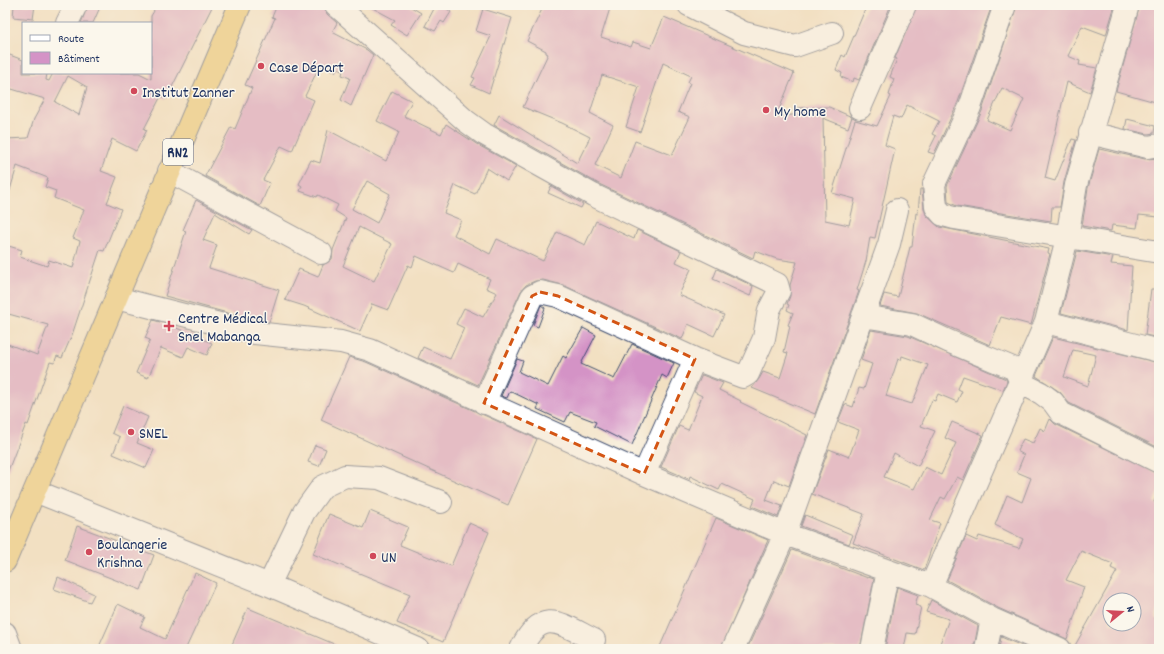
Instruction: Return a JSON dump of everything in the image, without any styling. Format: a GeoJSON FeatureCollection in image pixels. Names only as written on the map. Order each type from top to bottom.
{"type":"FeatureCollection","features":[{"type":"Feature","properties":{"kind":"highway","name":"RN2"},"geometry":{"type":"LineString","coordinates":[[5,562],[240,5]]}},
{"type":"Feature","properties":{"kind":"street"},"geometry":{"type":"LineString","coordinates":[[68,22],[76,5]]}},
{"type":"Feature","properties":{"kind":"street"},"geometry":{"type":"LineString","coordinates":[[336,5],[466,121],[484,134],[593,195],[777,284],[779,291],[769,310],[764,338],[748,374],[743,377],[695,359],[558,296],[540,292],[532,296],[484,402]]}},
{"type":"Feature","properties":{"kind":"street"},"geometry":{"type":"LineString","coordinates":[[689,5],[744,33],[795,46],[832,33]]}},
{"type":"Feature","properties":{"kind":"street"},"geometry":{"type":"LineString","coordinates":[[860,108],[905,5]]}},
{"type":"Feature","properties":{"kind":"street"},"geometry":{"type":"LineString","coordinates":[[1006,5],[970,107],[934,184],[936,207],[943,215],[954,218],[1067,238],[1159,252]]}},
{"type":"Feature","properties":{"kind":"street"},"geometry":{"type":"LineString","coordinates":[[931,586],[1021,383],[1046,322],[1067,238],[1076,185],[1128,5]]}},
{"type":"Feature","properties":{"kind":"street"},"geometry":{"type":"LineString","coordinates":[[1090,133],[1148,147],[1159,145]]}},
{"type":"Feature","properties":{"kind":"street"},"geometry":{"type":"LineString","coordinates":[[169,171],[320,253]]}},
{"type":"Feature","properties":{"kind":"street"},"geometry":{"type":"LineString","coordinates":[[733,649],[785,534],[889,244],[897,210]]}},
{"type":"Feature","properties":{"kind":"street"},"geometry":{"type":"LineString","coordinates":[[116,298],[255,333],[341,342],[370,350],[644,474],[785,534],[931,586],[992,619],[1060,649]]}},
{"type":"Feature","properties":{"kind":"street"},"geometry":{"type":"LineString","coordinates":[[863,316],[912,324],[948,341],[1015,368],[1021,383],[1041,393],[1065,415],[1159,462]]}},
{"type":"Feature","properties":{"kind":"street"},"geometry":{"type":"LineString","coordinates":[[1046,322],[1159,351]]}},
{"type":"Feature","properties":{"kind":"street"},"geometry":{"type":"LineString","coordinates":[[644,474],[695,359]]}},
{"type":"Feature","properties":{"kind":"street"},"geometry":{"type":"LineString","coordinates":[[269,585],[304,512],[322,487],[345,476],[379,478],[441,502]]}},
{"type":"Feature","properties":{"kind":"street"},"geometry":{"type":"LineString","coordinates":[[35,491],[269,585],[418,649]]}},
{"type":"Feature","properties":{"kind":"street"},"geometry":{"type":"LineString","coordinates":[[872,649],[888,571]]}},
{"type":"Feature","properties":{"kind":"street"},"geometry":{"type":"LineString","coordinates":[[986,649],[992,619]]}},
{"type":"Feature","properties":{"kind":"street"},"geometry":{"type":"LineString","coordinates":[[521,649],[528,635],[541,623],[556,621],[594,640]]}},
{"type":"Feature","properties":{"kind":"street"},"geometry":{"type":"LineString","coordinates":[[5,633],[11,649]]}},
{"type":"Feature","properties":{"kind":"highlighted area"},"geometry":{"type":"Polygon","coordinates":[[[540,292],[558,296],[695,359],[644,474],[484,403],[532,296],[540,292]]]}},
{"type":"Feature","properties":{"kind":"building"},"geometry":{"type":"Polygon","coordinates":[[[14,5],[35,5],[33,19],[13,17],[14,5]]]}},
{"type":"Feature","properties":{"kind":"building"},"geometry":{"type":"Polygon","coordinates":[[[88,5],[101,5],[93,22],[81,22],[88,5]]]}},
{"type":"Feature","properties":{"kind":"building"},"geometry":{"type":"Polygon","coordinates":[[[151,5],[213,5],[166,99],[161,96],[144,129],[147,130],[136,151],[112,139],[101,171],[117,177],[107,203],[121,209],[104,251],[100,250],[72,335],[62,358],[57,356],[54,363],[50,362],[28,425],[26,424],[5,476],[5,432],[10,418],[5,416],[5,343],[37,355],[48,325],[5,313],[5,245],[22,250],[20,257],[47,266],[49,260],[73,268],[80,241],[73,238],[84,210],[54,198],[56,191],[45,187],[48,178],[17,166],[8,197],[5,196],[5,139],[28,138],[34,119],[45,99],[5,87],[5,61],[7,54],[22,60],[22,74],[47,74],[46,80],[49,81],[52,74],[141,74],[151,79],[151,16],[154,11],[151,5]],[[68,76],[55,102],[79,115],[87,87],[68,76]]]}},
{"type":"Feature","properties":{"kind":"building"},"geometry":{"type":"Polygon","coordinates":[[[277,5],[324,5],[327,14],[337,23],[332,32],[367,50],[373,55],[351,106],[341,100],[350,78],[342,75],[343,70],[337,68],[335,72],[320,65],[305,96],[314,100],[292,151],[281,146],[263,180],[270,183],[260,206],[205,176],[231,127],[235,129],[252,88],[245,85],[275,18],[272,17],[277,5]]]}},
{"type":"Feature","properties":{"kind":"building"},"geometry":{"type":"Polygon","coordinates":[[[367,5],[408,5],[421,13],[407,35],[391,25],[395,20],[367,5]]]}},
{"type":"Feature","properties":{"kind":"building"},"geometry":{"type":"Polygon","coordinates":[[[436,5],[450,5],[447,9],[451,12],[444,23],[441,21],[435,31],[425,26],[436,5]]]}},
{"type":"Feature","properties":{"kind":"building"},"geometry":{"type":"Polygon","coordinates":[[[544,5],[611,5],[601,37],[631,47],[633,42],[651,48],[664,17],[794,73],[776,117],[808,113],[797,108],[829,107],[852,117],[848,128],[823,118],[825,220],[849,225],[855,199],[832,193],[855,120],[877,126],[891,96],[889,95],[894,79],[890,77],[897,59],[895,58],[917,5],[992,5],[958,102],[934,154],[928,152],[936,136],[932,134],[939,121],[907,105],[901,119],[893,116],[885,145],[895,149],[875,238],[870,237],[866,261],[857,290],[859,291],[815,414],[752,388],[763,372],[780,378],[788,353],[784,352],[790,326],[788,325],[793,313],[787,310],[789,305],[787,304],[790,296],[790,285],[797,262],[777,259],[755,251],[753,258],[599,184],[494,125],[499,115],[577,163],[590,137],[562,123],[523,107],[548,54],[546,51],[527,41],[544,5]],[[663,63],[640,132],[626,127],[639,87],[602,75],[590,113],[613,125],[595,165],[621,178],[635,141],[672,155],[690,117],[678,112],[690,83],[688,82],[691,76],[663,63]]]}},
{"type":"Feature","properties":{"kind":"building"},"geometry":{"type":"Polygon","coordinates":[[[867,5],[891,5],[859,80],[854,78],[853,82],[841,77],[842,73],[836,70],[842,55],[845,57],[867,5]]]}},
{"type":"Feature","properties":{"kind":"building"},"geometry":{"type":"Polygon","coordinates":[[[1017,5],[1115,5],[1106,35],[1082,26],[1068,56],[1080,61],[1079,65],[1097,68],[1090,92],[1067,82],[1045,178],[1055,181],[1072,139],[1076,140],[1064,182],[1060,207],[1052,207],[1051,221],[957,206],[948,202],[947,186],[982,111],[1017,5]],[[1002,88],[987,120],[1010,130],[1024,99],[1002,88]]]}},
{"type":"Feature","properties":{"kind":"building"},"geometry":{"type":"Polygon","coordinates":[[[1140,5],[1159,5],[1159,103],[1116,91],[1140,5]]]}},
{"type":"Feature","properties":{"kind":"building"},"geometry":{"type":"Polygon","coordinates":[[[483,9],[512,18],[489,93],[471,85],[475,78],[472,77],[491,36],[476,31],[483,9]]]}},
{"type":"Feature","properties":{"kind":"building"},"geometry":{"type":"Polygon","coordinates":[[[392,91],[412,101],[404,116],[441,134],[446,124],[478,145],[516,166],[507,181],[487,168],[475,194],[455,185],[444,213],[461,220],[454,235],[490,254],[497,239],[543,261],[557,232],[585,245],[596,221],[634,239],[637,230],[681,251],[676,262],[691,269],[679,295],[724,315],[714,336],[688,324],[682,339],[563,285],[543,280],[535,281],[526,285],[521,291],[478,385],[418,358],[423,347],[450,359],[464,328],[456,324],[464,308],[483,317],[497,293],[486,288],[490,279],[458,264],[454,273],[416,256],[412,267],[408,265],[388,310],[372,304],[360,331],[304,306],[285,300],[299,269],[318,277],[323,265],[332,259],[333,250],[346,218],[335,211],[338,205],[318,195],[317,197],[300,191],[302,186],[299,184],[311,160],[320,163],[328,130],[386,161],[399,132],[377,121],[392,91]],[[367,181],[352,209],[377,223],[390,194],[367,181]],[[359,227],[343,266],[374,281],[392,244],[359,227]]]}},
{"type":"Feature","properties":{"kind":"building"},"geometry":{"type":"Polygon","coordinates":[[[1127,119],[1155,126],[1154,133],[1148,134],[1125,129],[1127,119]]]}},
{"type":"Feature","properties":{"kind":"building"},"geometry":{"type":"Polygon","coordinates":[[[1099,149],[1145,159],[1159,158],[1159,217],[1139,215],[1137,228],[1112,225],[1111,231],[1082,226],[1088,188],[1099,149]]]}},
{"type":"Feature","properties":{"kind":"building"},"geometry":{"type":"Polygon","coordinates":[[[551,186],[583,204],[581,208],[548,193],[551,186]]]}},
{"type":"Feature","properties":{"kind":"building"},"geometry":{"type":"Polygon","coordinates":[[[920,189],[922,189],[926,215],[939,227],[1049,249],[1048,253],[1050,254],[1031,325],[1001,317],[990,345],[917,313],[880,306],[884,294],[898,297],[910,247],[912,247],[916,213],[918,214],[920,189]]]}},
{"type":"Feature","properties":{"kind":"building"},"geometry":{"type":"Polygon","coordinates":[[[196,200],[252,230],[249,234],[215,213],[203,240],[217,245],[209,268],[279,290],[269,322],[258,319],[257,321],[165,296],[186,231],[183,230],[196,200]]]}},
{"type":"Feature","properties":{"kind":"building"},"geometry":{"type":"Polygon","coordinates":[[[1077,251],[1113,257],[1111,264],[1132,266],[1128,330],[1061,313],[1077,251]]]}},
{"type":"Feature","properties":{"kind":"building"},"geometry":{"type":"Polygon","coordinates":[[[717,269],[753,286],[750,296],[713,279],[717,269]]]}},
{"type":"Feature","properties":{"kind":"building"},"geometry":{"type":"Polygon","coordinates":[[[1151,289],[1159,289],[1159,338],[1145,335],[1151,289]]]}},
{"type":"Feature","properties":{"kind":"building"},"geometry":{"type":"Polygon","coordinates":[[[541,305],[545,308],[538,327],[533,325],[541,305]]]}},
{"type":"Feature","properties":{"kind":"building"},"geometry":{"type":"Polygon","coordinates":[[[153,320],[167,324],[212,343],[207,355],[188,347],[183,357],[161,348],[148,378],[136,373],[150,340],[145,338],[153,320]]]}},
{"type":"Feature","properties":{"kind":"building"},"geometry":{"type":"Polygon","coordinates":[[[583,328],[596,335],[581,364],[614,379],[632,344],[674,363],[667,378],[662,375],[632,445],[594,426],[596,422],[570,412],[565,422],[537,409],[539,405],[510,391],[507,398],[501,396],[517,359],[523,361],[519,372],[548,386],[563,356],[566,358],[583,328]]]}},
{"type":"Feature","properties":{"kind":"building"},"geometry":{"type":"Polygon","coordinates":[[[871,330],[908,336],[1006,379],[1007,381],[1003,390],[963,376],[958,389],[962,391],[957,402],[938,394],[935,401],[932,400],[921,426],[935,431],[918,466],[894,453],[884,477],[914,489],[925,467],[941,475],[956,443],[945,438],[952,422],[983,435],[963,480],[957,477],[945,499],[941,497],[930,520],[940,523],[924,570],[853,543],[864,514],[812,494],[829,449],[849,457],[859,430],[838,422],[845,404],[853,407],[859,388],[864,389],[872,364],[861,360],[871,330]],[[902,356],[901,360],[898,359],[886,396],[912,404],[928,365],[902,356]]]}},
{"type":"Feature","properties":{"kind":"building"},"geometry":{"type":"Polygon","coordinates":[[[1053,337],[1159,363],[1159,448],[1069,403],[1060,392],[1036,376],[1053,337]],[[1073,350],[1064,377],[1088,386],[1096,355],[1073,350]]]}},
{"type":"Feature","properties":{"kind":"building"},"geometry":{"type":"Polygon","coordinates":[[[349,357],[366,362],[537,439],[508,505],[321,420],[349,357]]]}},
{"type":"Feature","properties":{"kind":"building"},"geometry":{"type":"Polygon","coordinates":[[[702,375],[723,383],[719,390],[741,401],[740,402],[807,435],[789,486],[774,480],[766,500],[782,506],[778,517],[752,506],[755,499],[722,484],[719,490],[690,476],[689,479],[661,467],[679,426],[688,430],[702,396],[694,392],[702,375]]]}},
{"type":"Feature","properties":{"kind":"building"},"geometry":{"type":"Polygon","coordinates":[[[123,406],[148,417],[137,443],[154,450],[146,468],[113,454],[120,437],[112,433],[123,406]]]}},
{"type":"Feature","properties":{"kind":"building"},"geometry":{"type":"Polygon","coordinates":[[[1050,419],[1055,424],[1159,474],[1159,490],[1154,502],[1159,505],[1159,606],[1155,619],[1159,621],[1159,649],[1073,649],[1102,598],[1102,632],[1142,632],[1142,592],[1105,592],[1117,571],[1111,568],[1113,564],[1081,551],[1066,580],[1084,587],[1067,639],[998,608],[947,580],[966,536],[977,541],[979,536],[1019,548],[1023,539],[995,525],[1007,495],[1022,502],[1031,478],[1017,472],[1024,455],[1017,451],[1023,439],[1033,443],[1040,428],[1045,431],[1050,419]]]}},
{"type":"Feature","properties":{"kind":"building"},"geometry":{"type":"Polygon","coordinates":[[[315,445],[326,449],[319,466],[308,462],[315,445]]]}},
{"type":"Feature","properties":{"kind":"building"},"geometry":{"type":"Polygon","coordinates":[[[370,511],[408,527],[400,545],[451,566],[469,523],[489,532],[443,642],[397,623],[410,594],[313,554],[329,514],[363,528],[370,511]]]}},
{"type":"Feature","properties":{"kind":"building"},"geometry":{"type":"Polygon","coordinates":[[[805,515],[853,535],[849,544],[801,526],[805,515]]]}},
{"type":"Feature","properties":{"kind":"building"},"geometry":{"type":"Polygon","coordinates":[[[716,518],[768,540],[721,649],[659,649],[716,518]]]}},
{"type":"Feature","properties":{"kind":"building"},"geometry":{"type":"Polygon","coordinates":[[[77,526],[154,555],[141,590],[65,560],[77,526]]]}},
{"type":"Feature","properties":{"kind":"building"},"geometry":{"type":"Polygon","coordinates":[[[792,550],[874,579],[860,649],[747,649],[792,550]]]}},
{"type":"Feature","properties":{"kind":"building"},"geometry":{"type":"Polygon","coordinates":[[[195,573],[216,583],[186,648],[188,649],[98,649],[118,604],[145,617],[140,627],[165,639],[195,573]]]}},
{"type":"Feature","properties":{"kind":"building"},"geometry":{"type":"Polygon","coordinates":[[[58,577],[94,594],[90,602],[54,589],[58,577]]]}},
{"type":"Feature","properties":{"kind":"building"},"geometry":{"type":"Polygon","coordinates":[[[897,587],[918,595],[915,605],[921,607],[915,634],[907,633],[904,649],[885,649],[897,587]]]}},
{"type":"Feature","properties":{"kind":"building"},"geometry":{"type":"Polygon","coordinates":[[[931,600],[978,626],[975,642],[971,649],[938,649],[949,619],[926,612],[931,600]]]}},
{"type":"Feature","properties":{"kind":"building"},"geometry":{"type":"Polygon","coordinates":[[[248,608],[346,649],[230,649],[248,608]]]}},
{"type":"Feature","properties":{"kind":"building"},"geometry":{"type":"Polygon","coordinates":[[[1001,637],[1029,649],[999,649],[1001,637]]]}},
{"type":"Feature","properties":{"kind":"place","name":"Case Départ"},"geometry":{"type":"Point","coordinates":[261,66]}},
{"type":"Feature","properties":{"kind":"place","name":"Institut Zanner"},"geometry":{"type":"Point","coordinates":[134,91]}},
{"type":"Feature","properties":{"kind":"place","name":"My home"},"geometry":{"type":"Point","coordinates":[766,110]}},
{"type":"Feature","properties":{"kind":"place","name":"Centre Médical Snel Mabanga"},"geometry":{"type":"Point","coordinates":[169,326]}},
{"type":"Feature","properties":{"kind":"place","name":"SNEL"},"geometry":{"type":"Point","coordinates":[131,432]}},
{"type":"Feature","properties":{"kind":"place","name":"Boulangerie Krishna"},"geometry":{"type":"Point","coordinates":[89,552]}},
{"type":"Feature","properties":{"kind":"place","name":"UN"},"geometry":{"type":"Point","coordinates":[373,556]}}]}
